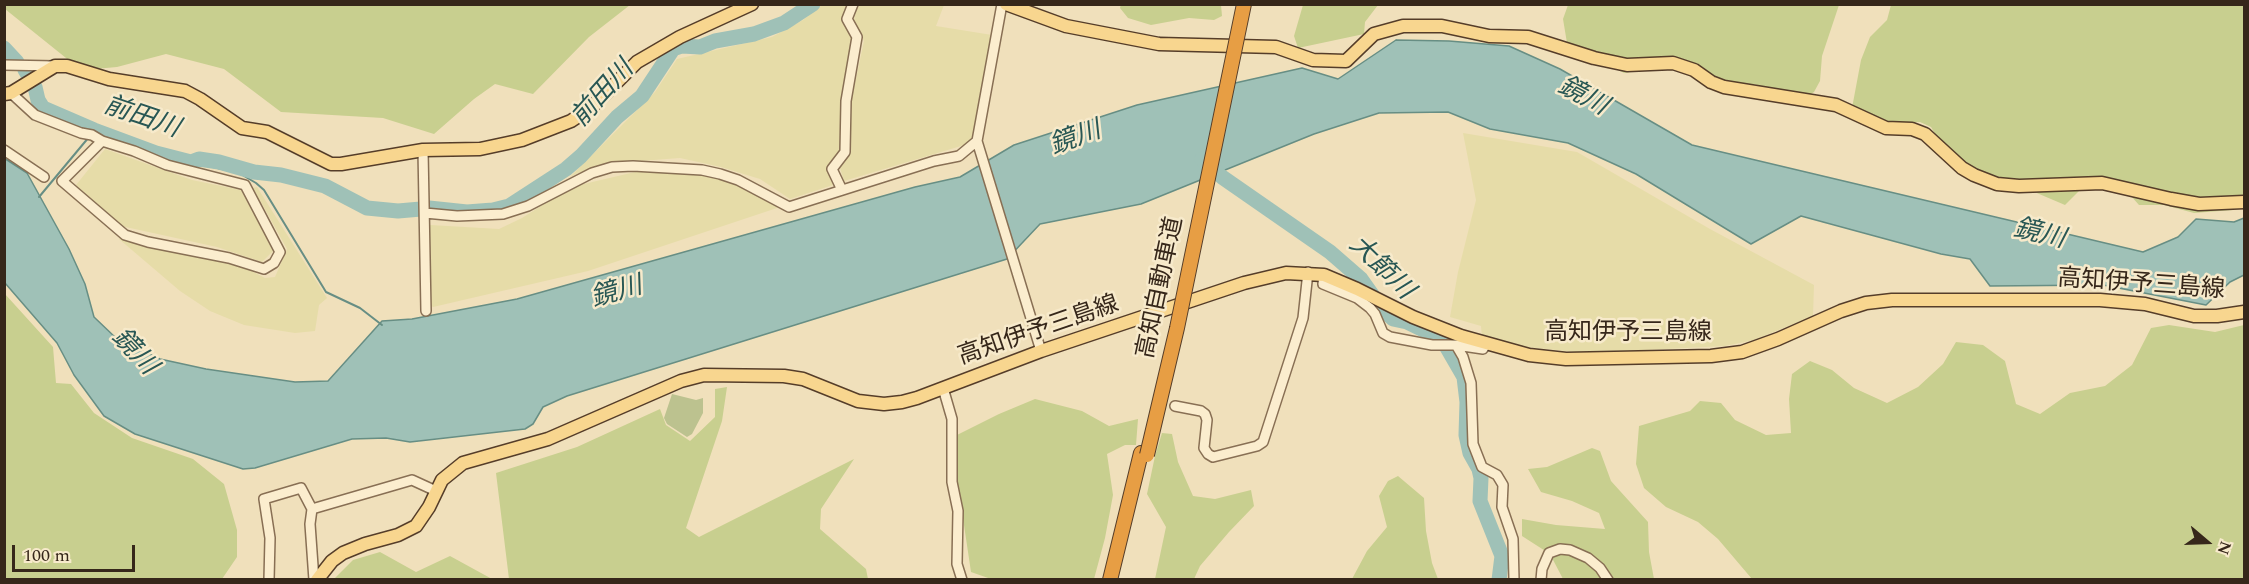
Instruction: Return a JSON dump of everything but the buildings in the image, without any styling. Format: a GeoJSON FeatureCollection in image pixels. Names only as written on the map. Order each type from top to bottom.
{"type":"FeatureCollection","features":[{"type":"Feature","properties":{"kind":"highway","name":"高知自動車道"},"geometry":{"type":"LineString","coordinates":[[1117,579],[1198,200],[1237,4]]}},
{"type":"Feature","properties":{"kind":"highway","name":"高知自動車道"},"geometry":{"type":"LineString","coordinates":[[1144,454],[1182,305],[1244,4]]}},
{"type":"Feature","properties":{"kind":"highway"},"geometry":{"type":"LineString","coordinates":[[1110,579],[1144,454]]}},
{"type":"Feature","properties":{"kind":"main road"},"geometry":{"type":"LineString","coordinates":[[8,94],[55,66],[67,66],[109,79],[184,91],[200,99],[242,128],[267,132],[331,164],[423,150],[480,149],[507,145],[571,121],[592,107],[637,62],[680,37],[752,4]]}},
{"type":"Feature","properties":{"kind":"main road"},"geometry":{"type":"LineString","coordinates":[[1004,4],[1066,26],[1159,44],[1276,47],[1313,60],[1346,61],[1374,34],[1403,26],[1442,26],[1489,36],[1528,37],[1594,58],[1627,65],[1673,63],[1694,70],[1711,82],[1724,87],[1836,105],[1886,128],[1912,129],[1925,134],[1962,168],[1997,184],[2019,186],[2102,183],[2170,200],[2199,204],[2244,202]]}},
{"type":"Feature","properties":{"kind":"main road","name":"高知伊予三島線"},"geometry":{"type":"LineString","coordinates":[[315,579],[343,553],[398,535],[416,526],[449,473],[463,463],[548,439],[681,381],[694,377],[794,377],[846,398],[884,404],[917,398],[1041,351],[1261,278],[1286,273],[1308,272],[1341,281],[1413,317],[1486,344],[1529,355],[1566,359],[1727,355],[1756,348],[1851,307],[1892,300],[2100,300],[2145,304],[2194,316],[2217,316],[2244,312]]}},
{"type":"Feature","properties":{"kind":"street"},"geometry":{"type":"LineString","coordinates":[[842,190],[832,169],[845,152],[846,101],[857,37],[847,19],[853,4]]}},
{"type":"Feature","properties":{"kind":"street"},"geometry":{"type":"LineString","coordinates":[[1004,4],[979,143],[1041,351]]}},
{"type":"Feature","properties":{"kind":"street"},"geometry":{"type":"LineString","coordinates":[[4,65],[55,66]]}},
{"type":"Feature","properties":{"kind":"street"},"geometry":{"type":"LineString","coordinates":[[8,94],[35,115],[81,134],[92,135],[102,141],[134,151],[166,165],[244,185],[280,252],[274,263],[264,269],[229,258],[148,242],[125,235],[62,181],[102,141]]}},
{"type":"Feature","properties":{"kind":"street"},"geometry":{"type":"LineString","coordinates":[[424,213],[457,216],[503,214],[528,206],[592,173],[612,167],[674,168],[720,174],[738,180],[789,207],[934,161],[959,156],[979,143]]}},
{"type":"Feature","properties":{"kind":"street"},"geometry":{"type":"LineString","coordinates":[[4,150],[44,177]]}},
{"type":"Feature","properties":{"kind":"street"},"geometry":{"type":"LineString","coordinates":[[423,150],[426,311]]}},
{"type":"Feature","properties":{"kind":"street"},"geometry":{"type":"LineString","coordinates":[[1175,406],[1201,411],[1205,414],[1207,420],[1204,448],[1213,457],[1257,446],[1263,442],[1303,318],[1308,272]]}},
{"type":"Feature","properties":{"kind":"street"},"geometry":{"type":"LineString","coordinates":[[1323,275],[1323,284],[1358,298],[1370,308],[1383,333],[1390,337],[1409,342],[1483,349],[1486,344]]}},
{"type":"Feature","properties":{"kind":"street"},"geometry":{"type":"LineString","coordinates":[[1455,345],[1463,357],[1470,383],[1471,429],[1475,450],[1482,467],[1497,475],[1503,485],[1502,507],[1513,539],[1514,579]]}},
{"type":"Feature","properties":{"kind":"street"},"geometry":{"type":"LineString","coordinates":[[943,388],[952,419],[952,482],[958,511],[957,564],[962,579]]}},
{"type":"Feature","properties":{"kind":"street"},"geometry":{"type":"LineString","coordinates":[[312,509],[412,480],[436,491]]}},
{"type":"Feature","properties":{"kind":"street"},"geometry":{"type":"LineString","coordinates":[[269,579],[270,538],[264,499],[301,488],[312,509],[310,524],[315,579]]}},
{"type":"Feature","properties":{"kind":"street"},"geometry":{"type":"LineString","coordinates":[[1541,579],[1542,569],[1549,553],[1560,549],[1570,550],[1588,558],[1608,579]]}},
{"type":"Feature","properties":{"kind":"shaded area"},"geometry":{"type":"Polygon","coordinates":[[[822,5],[848,5],[842,20],[852,37],[841,102],[841,149],[828,169],[833,185],[790,199],[760,179],[680,158],[614,163],[570,177],[655,92],[677,59],[772,37],[803,20],[822,5]]]}},
{"type":"Feature","properties":{"kind":"shaded area"},"geometry":{"type":"Polygon","coordinates":[[[858,5],[944,5],[936,26],[992,35],[971,143],[844,181],[840,168],[849,156],[851,102],[864,41],[854,19],[858,5]]]}},
{"type":"Feature","properties":{"kind":"shaded area"},"geometry":{"type":"Polygon","coordinates":[[[1463,133],[1577,152],[1710,229],[1814,285],[1813,316],[1754,340],[1725,346],[1586,353],[1516,346],[1482,337],[1481,326],[1450,317],[1458,272],[1476,200],[1463,133]]]}},
{"type":"Feature","properties":{"kind":"shaded area"},"geometry":{"type":"Polygon","coordinates":[[[105,149],[192,180],[241,190],[273,251],[262,262],[217,247],[121,226],[76,185],[105,149]]]}},
{"type":"Feature","properties":{"kind":"shaded area"},"geometry":{"type":"Polygon","coordinates":[[[635,172],[693,172],[738,182],[771,199],[780,207],[588,271],[433,307],[429,304],[430,225],[499,229],[522,218],[571,187],[635,172]]]}},
{"type":"Feature","properties":{"kind":"shaded area"},"geometry":{"type":"Polygon","coordinates":[[[257,187],[327,298],[319,305],[315,331],[295,333],[244,325],[210,311],[180,291],[119,239],[126,231],[202,251],[213,251],[265,278],[275,277],[287,249],[253,188],[257,187]]]}},
{"type":"Feature","properties":{"kind":"green space"},"geometry":{"type":"Polygon","coordinates":[[[1121,4],[1221,5],[1222,16],[1214,20],[1189,18],[1151,25],[1128,18],[1120,8],[1121,4]]]}},
{"type":"Feature","properties":{"kind":"green space"},"geometry":{"type":"Polygon","coordinates":[[[1303,4],[1378,5],[1365,22],[1364,34],[1298,48],[1294,36],[1303,4]]]}},
{"type":"Feature","properties":{"kind":"green space"},"geometry":{"type":"Polygon","coordinates":[[[4,5],[630,5],[589,37],[533,94],[495,84],[434,134],[383,118],[281,112],[224,69],[166,54],[117,67],[95,69],[71,62],[5,9],[4,5]]]}},
{"type":"Feature","properties":{"kind":"green space"},"geometry":{"type":"Polygon","coordinates":[[[1568,5],[1839,5],[1822,56],[1820,81],[1814,92],[1803,99],[1754,84],[1717,85],[1692,77],[1689,66],[1677,64],[1624,73],[1567,43],[1563,19],[1568,5]]]}},
{"type":"Feature","properties":{"kind":"green space"},"geometry":{"type":"Polygon","coordinates":[[[1891,5],[2244,5],[2244,202],[2233,210],[2194,213],[2164,205],[2139,205],[2122,186],[2083,187],[2065,205],[2018,185],[1993,182],[1944,149],[1931,127],[1920,122],[1881,123],[1852,108],[1861,60],[1870,37],[1887,20],[1891,5]]]}},
{"type":"Feature","properties":{"kind":"green space"},"geometry":{"type":"Polygon","coordinates":[[[5,294],[53,347],[56,383],[71,384],[94,413],[132,438],[193,459],[224,484],[237,530],[237,557],[222,579],[5,579],[5,294]]]}},
{"type":"Feature","properties":{"kind":"green space"},"geometry":{"type":"Polygon","coordinates":[[[2169,325],[2215,332],[2244,325],[2244,579],[1752,579],[1718,539],[1698,522],[1666,507],[1644,488],[1636,464],[1639,426],[1690,411],[1700,401],[1721,403],[1735,420],[1766,435],[1791,433],[1789,399],[1792,374],[1810,361],[1832,370],[1854,388],[1887,403],[1918,387],[1943,364],[1956,342],[1983,345],[2005,361],[2016,404],[2040,414],[2070,393],[2105,386],[2132,365],[2151,328],[2169,325]]]}},
{"type":"Feature","properties":{"kind":"green space"},"geometry":{"type":"Polygon","coordinates":[[[727,387],[722,421],[686,528],[699,537],[854,459],[821,509],[820,529],[866,569],[868,579],[509,579],[496,473],[577,447],[660,409],[666,425],[690,441],[715,417],[715,389],[727,387]]]}},
{"type":"Feature","properties":{"kind":"green space"},"geometry":{"type":"Polygon","coordinates":[[[672,394],[696,400],[703,398],[703,413],[692,434],[687,437],[667,424],[664,418],[672,394]]]}},
{"type":"Feature","properties":{"kind":"green space"},"geometry":{"type":"Polygon","coordinates":[[[1035,399],[1082,411],[1109,426],[1138,419],[1136,445],[1125,445],[1107,454],[1113,495],[1094,579],[991,579],[971,572],[951,438],[1035,399]]]}},
{"type":"Feature","properties":{"kind":"green space"},"geometry":{"type":"Polygon","coordinates":[[[1162,433],[1172,434],[1178,462],[1193,496],[1215,499],[1251,490],[1254,506],[1200,566],[1194,579],[1155,579],[1166,527],[1147,494],[1162,433]]]}},
{"type":"Feature","properties":{"kind":"green space"},"geometry":{"type":"Polygon","coordinates":[[[1592,448],[1600,451],[1611,481],[1648,522],[1649,552],[1654,579],[1563,579],[1550,554],[1522,536],[1522,519],[1556,525],[1605,529],[1599,513],[1572,501],[1541,492],[1528,469],[1547,467],[1592,448]]]}},
{"type":"Feature","properties":{"kind":"green space"},"geometry":{"type":"Polygon","coordinates":[[[1398,476],[1424,498],[1426,531],[1432,563],[1438,579],[1352,579],[1367,551],[1387,527],[1379,496],[1388,481],[1398,476]]]}},
{"type":"Feature","properties":{"kind":"green space"},"geometry":{"type":"Polygon","coordinates":[[[380,552],[416,572],[450,556],[492,579],[334,579],[353,560],[380,552]]]}},
{"type":"Feature","properties":{"kind":"water","name":"鏡川"},"geometry":{"type":"Polygon","coordinates":[[[1396,40],[1449,41],[1509,46],[1560,69],[1692,145],[2143,252],[2178,237],[2196,219],[2234,222],[2244,218],[2244,275],[2230,282],[2206,305],[2103,285],[1990,286],[1970,259],[1941,254],[1801,216],[1751,244],[1636,174],[1568,143],[1490,129],[1448,112],[1379,113],[1314,134],[1141,204],[1040,224],[1007,259],[567,396],[543,407],[533,424],[525,429],[410,442],[386,438],[352,439],[255,468],[243,469],[135,434],[104,416],[74,375],[57,343],[5,283],[4,158],[27,173],[69,249],[85,284],[94,317],[117,339],[160,359],[206,369],[295,382],[328,381],[382,321],[412,319],[517,299],[915,187],[960,177],[1014,145],[1137,105],[1302,68],[1338,79],[1396,40]]]}},
{"type":"Feature","properties":{"kind":"waterway","name":"前田川"},"geometry":{"type":"LineString","coordinates":[[429,208],[467,212],[509,206],[566,169],[581,156],[617,117],[642,96],[673,49],[682,46],[700,47],[715,41],[754,34],[784,23],[813,4]]}},
{"type":"Feature","properties":{"kind":"waterway","name":"前田川"},"geometry":{"type":"LineString","coordinates":[[4,48],[17,62]]}},
{"type":"Feature","properties":{"kind":"waterway","name":"前田川"},"geometry":{"type":"LineString","coordinates":[[25,70],[28,75]]}},
{"type":"Feature","properties":{"kind":"waterway","name":"前田川"},"geometry":{"type":"LineString","coordinates":[[35,87],[38,100],[43,108],[156,153],[191,162],[199,159],[219,162],[254,172],[281,175],[325,186],[367,208],[398,211],[421,209]]}},
{"type":"Feature","properties":{"kind":"waterway"},"geometry":{"type":"LineString","coordinates":[[39,197],[89,137]]}},
{"type":"Feature","properties":{"kind":"waterway","name":"大節川"},"geometry":{"type":"LineString","coordinates":[[1202,159],[1222,177],[1330,252],[1361,279],[1383,310],[1393,319],[1407,322],[1442,339],[1464,377],[1467,402],[1466,435],[1470,453],[1481,478],[1480,501],[1502,556],[1499,580]]}},
{"type":"Feature","properties":{"kind":"waterway"},"geometry":{"type":"LineString","coordinates":[[191,162],[239,173],[256,183],[264,190],[326,292],[360,308],[382,325]]}}]}
